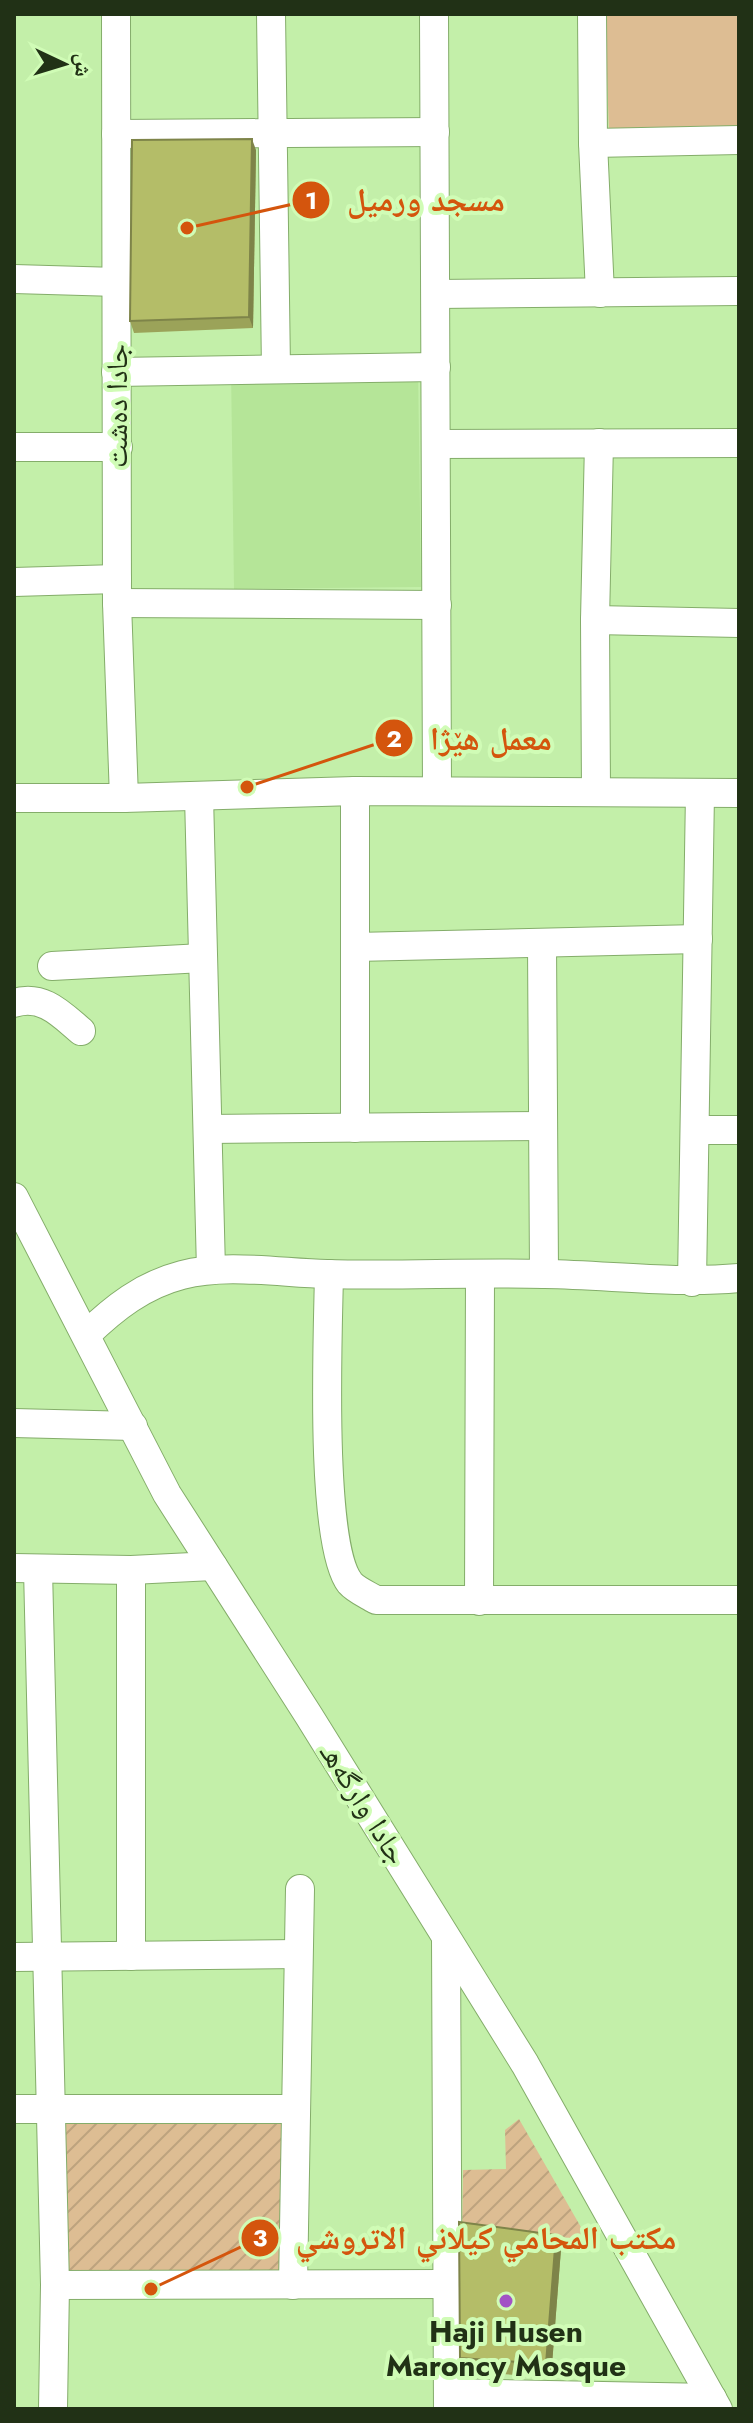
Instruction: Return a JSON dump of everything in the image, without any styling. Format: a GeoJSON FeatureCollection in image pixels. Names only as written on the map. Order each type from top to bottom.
{"type":"FeatureCollection","features":[{"type":"Feature","properties":{"kind":"street","name":"جادا دەشت"},"geometry":{"type":"LineString","coordinates":[[116,14],[117,591],[124,798]]}},
{"type":"Feature","properties":{"kind":"street"},"geometry":{"type":"LineString","coordinates":[[271,14],[276,369]]}},
{"type":"Feature","properties":{"kind":"street"},"geometry":{"type":"LineString","coordinates":[[434,14],[437,791]]}},
{"type":"Feature","properties":{"kind":"street"},"geometry":{"type":"LineString","coordinates":[[592,14],[593,143],[600,293]]}},
{"type":"Feature","properties":{"kind":"street"},"geometry":{"type":"LineString","coordinates":[[116,134],[435,132]]}},
{"type":"Feature","properties":{"kind":"street"},"geometry":{"type":"LineString","coordinates":[[593,143],[739,140]]}},
{"type":"Feature","properties":{"kind":"street"},"geometry":{"type":"LineString","coordinates":[[14,279],[117,282]]}},
{"type":"Feature","properties":{"kind":"street"},"geometry":{"type":"LineString","coordinates":[[437,294],[739,291]]}},
{"type":"Feature","properties":{"kind":"street"},"geometry":{"type":"LineString","coordinates":[[116,372],[436,367]]}},
{"type":"Feature","properties":{"kind":"street"},"geometry":{"type":"LineString","coordinates":[[596,792],[595,620],[599,443]]}},
{"type":"Feature","properties":{"kind":"street"},"geometry":{"type":"LineString","coordinates":[[437,444],[739,443]]}},
{"type":"Feature","properties":{"kind":"street"},"geometry":{"type":"LineString","coordinates":[[14,447],[118,447]]}},
{"type":"Feature","properties":{"kind":"street"},"geometry":{"type":"LineString","coordinates":[[14,582],[117,591],[437,605]]}},
{"type":"Feature","properties":{"kind":"street"},"geometry":{"type":"LineString","coordinates":[[595,620],[739,623]]}},
{"type":"Feature","properties":{"kind":"street"},"geometry":{"type":"LineString","coordinates":[[14,798],[355,791],[739,793]]}},
{"type":"Feature","properties":{"kind":"street"},"geometry":{"type":"LineString","coordinates":[[355,791],[355,1128]]}},
{"type":"Feature","properties":{"kind":"street"},"geometry":{"type":"LineString","coordinates":[[692,1282],[700,793]]}},
{"type":"Feature","properties":{"kind":"street"},"geometry":{"type":"LineString","coordinates":[[199,796],[211,1270]]}},
{"type":"Feature","properties":{"kind":"street"},"geometry":{"type":"LineString","coordinates":[[355,947],[698,939]]}},
{"type":"Feature","properties":{"kind":"street"},"geometry":{"type":"LineString","coordinates":[[542,943],[544,1274]]}},
{"type":"Feature","properties":{"kind":"street"},"geometry":{"type":"LineString","coordinates":[[52,966],[203,958]]}},
{"type":"Feature","properties":{"kind":"street"},"geometry":{"type":"LineString","coordinates":[[14,1003],[42,1002],[81,1031]]}},
{"type":"Feature","properties":{"kind":"street"},"geometry":{"type":"LineString","coordinates":[[208,1129],[543,1126]]}},
{"type":"Feature","properties":{"kind":"street"},"geometry":{"type":"LineString","coordinates":[[695,1130],[739,1130]]}},
{"type":"Feature","properties":{"kind":"street","name":"جادا وارگه‌هـ"},"geometry":{"type":"LineString","coordinates":[[14,1197],[167,1494],[525,2064],[715,2404]]}},
{"type":"Feature","properties":{"kind":"street"},"geometry":{"type":"LineString","coordinates":[[86,1335],[115,1307],[147,1288],[182,1274],[211,1270],[329,1274],[544,1274],[692,1282],[739,1278]]}},
{"type":"Feature","properties":{"kind":"street"},"geometry":{"type":"LineString","coordinates":[[329,1274],[332,1531],[343,1569],[351,1584],[376,1600],[739,1600]]}},
{"type":"Feature","properties":{"kind":"street"},"geometry":{"type":"LineString","coordinates":[[479,1601],[480,1275]]}},
{"type":"Feature","properties":{"kind":"street"},"geometry":{"type":"LineString","coordinates":[[14,1423],[133,1426]]}},
{"type":"Feature","properties":{"kind":"street"},"geometry":{"type":"LineString","coordinates":[[53,2409],[55,2285],[49,1956],[26,1568],[131,1570],[213,1566]]}},
{"type":"Feature","properties":{"kind":"street"},"geometry":{"type":"LineString","coordinates":[[131,1570],[131,1956]]}},
{"type":"Feature","properties":{"kind":"street"},"geometry":{"type":"LineString","coordinates":[[293,2285],[300,1889]]}},
{"type":"Feature","properties":{"kind":"street"},"geometry":{"type":"LineString","coordinates":[[446,1937],[448,2401],[715,2404]]}},
{"type":"Feature","properties":{"kind":"street"},"geometry":{"type":"LineString","coordinates":[[14,1957],[298,1954]]}},
{"type":"Feature","properties":{"kind":"street"},"geometry":{"type":"LineString","coordinates":[[14,2109],[296,2109]]}},
{"type":"Feature","properties":{"kind":"street"},"geometry":{"type":"LineString","coordinates":[[55,2285],[446,2284]]}},
{"type":"Feature","properties":{"kind":"shaded area"},"geometry":{"type":"Polygon","coordinates":[[[605,14],[739,14],[739,128],[609,133],[605,14]]]}},
{"type":"Feature","properties":{"kind":"shaded area"},"geometry":{"type":"Polygon","coordinates":[[[418,365],[421,587],[234,589],[231,368],[418,365]]]}},
{"type":"Feature","properties":{"kind":"shaded area"},"geometry":{"type":"Polygon","coordinates":[[[52,2107],[296,2109],[293,2285],[55,2285],[52,2107]]]}},
{"type":"Feature","properties":{"kind":"shaded area"},"geometry":{"type":"Polygon","coordinates":[[[519,2119],[590,2243],[574,2251],[462,2236],[463,2170],[506,2169],[505,2130],[519,2119]]]}},
{"type":"Feature","properties":{"kind":"building"},"geometry":{"type":"Polygon","coordinates":[[[252,139],[249,317],[130,321],[132,140],[252,139]]]}},
{"type":"Feature","properties":{"kind":"building"},"geometry":{"type":"Polygon","coordinates":[[[459,2222],[556,2235],[546,2364],[460,2358],[459,2222]]]}},
{"type":"Feature","properties":{"kind":"place","name":"مسجد ورميل"},"geometry":{"type":"Point","coordinates":[187,228]}},
{"type":"Feature","properties":{"kind":"place","name":"معمل ھێژا"},"geometry":{"type":"Point","coordinates":[247,787]}},
{"type":"Feature","properties":{"kind":"place","name":"مكتب المحامي كيلاني الاتروشي"},"geometry":{"type":"Point","coordinates":[151,2289]}},
{"type":"Feature","properties":{"kind":"place","name":"Haji Husen Maroncy Mosque"},"geometry":{"type":"Point","coordinates":[506,2301]}}]}
